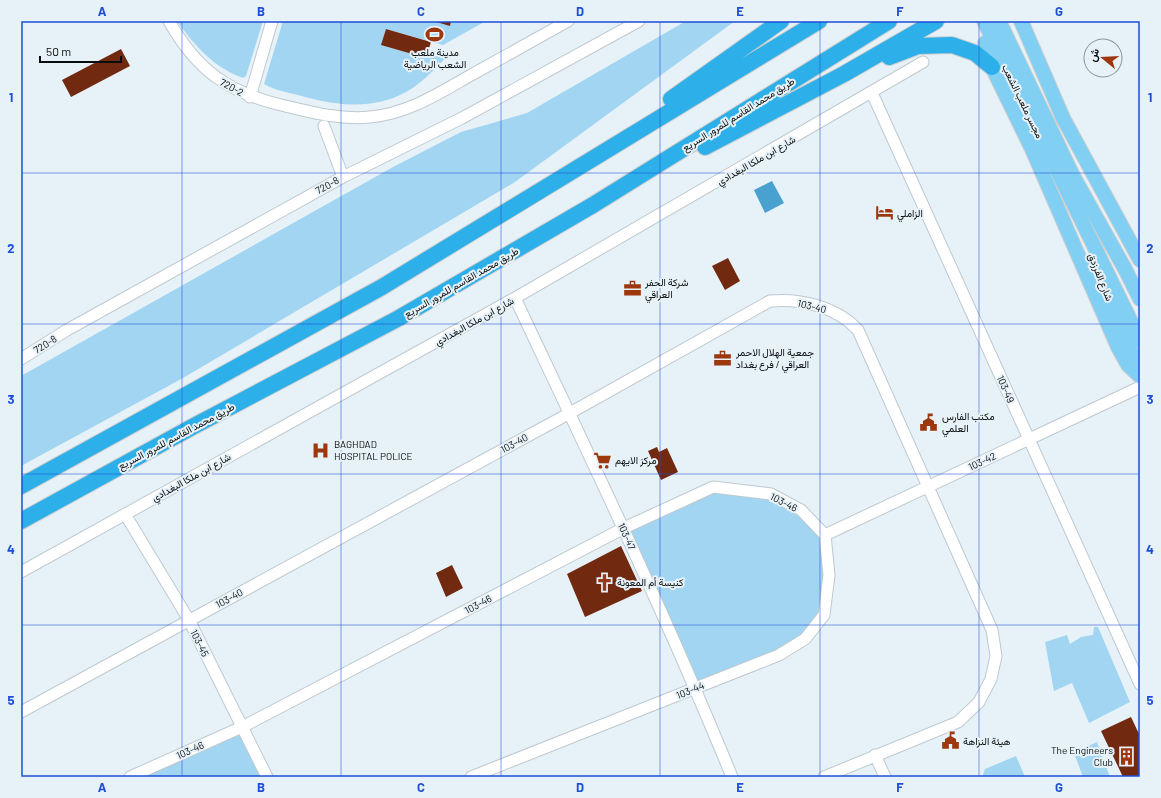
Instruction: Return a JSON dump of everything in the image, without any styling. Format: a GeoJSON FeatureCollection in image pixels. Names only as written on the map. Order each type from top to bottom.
{"type":"FeatureCollection","features":[{"type":"Feature","properties":{"kind":"highway"},"geometry":{"type":"LineString","coordinates":[[570,172],[781,21]]}},
{"type":"Feature","properties":{"kind":"highway"},"geometry":{"type":"LineString","coordinates":[[21,486],[382,287],[819,21]]}},
{"type":"Feature","properties":{"kind":"highway","name":"طريق محمد القاسم للمرور السريع"},"geometry":{"type":"LineString","coordinates":[[21,521],[194,426],[399,318],[593,205],[889,21]]}},
{"type":"Feature","properties":{"kind":"highway"},"geometry":{"type":"LineString","coordinates":[[593,205],[844,74],[936,21]]}},
{"type":"Feature","properties":{"kind":"highway"},"geometry":{"type":"LineString","coordinates":[[844,74],[918,46],[935,44],[952,45],[975,53],[992,67]]}},
{"type":"Feature","properties":{"kind":"main road","name":"مجسر ملعب الشعب"},"geometry":{"type":"LineString","coordinates":[[984,21],[1067,179]]}},
{"type":"Feature","properties":{"kind":"main road","name":"مجسر ملعب الشعب"},"geometry":{"type":"LineString","coordinates":[[999,21],[1067,179]]}},
{"type":"Feature","properties":{"kind":"main road"},"geometry":{"type":"LineString","coordinates":[[1021,21],[1063,118],[1140,260]]}},
{"type":"Feature","properties":{"kind":"main road"},"geometry":{"type":"LineString","coordinates":[[985,43],[992,67],[1032,149],[1118,347],[1128,365],[1140,376]]}},
{"type":"Feature","properties":{"kind":"main road"},"geometry":{"type":"LineString","coordinates":[[1067,179],[1125,269],[1140,299]]}},
{"type":"Feature","properties":{"kind":"main road"},"geometry":{"type":"LineString","coordinates":[[1067,179],[1140,340]]}},
{"type":"Feature","properties":{"kind":"main road","name":"شارع الفرزدق"},"geometry":{"type":"LineString","coordinates":[[1067,179],[1140,372]]}},
{"type":"Feature","properties":{"kind":"street","name":"720-2"},"geometry":{"type":"LineString","coordinates":[[169,21],[183,45],[208,72],[234,90],[250,96],[320,114],[356,118],[372,117],[403,110],[432,97],[568,21]]}},
{"type":"Feature","properties":{"kind":"street"},"geometry":{"type":"LineString","coordinates":[[250,96],[272,21]]}},
{"type":"Feature","properties":{"kind":"street","name":"720-8"},"geometry":{"type":"LineString","coordinates":[[21,359],[67,330],[343,177],[462,118],[639,21]]}},
{"type":"Feature","properties":{"kind":"street","name":"شارع ابن ملكا البغدادي"},"geometry":{"type":"LineString","coordinates":[[21,572],[515,298],[872,93],[923,62]]}},
{"type":"Feature","properties":{"kind":"street","name":"103-49"},"geometry":{"type":"LineString","coordinates":[[872,93],[1140,684]]}},
{"type":"Feature","properties":{"kind":"street"},"geometry":{"type":"LineString","coordinates":[[324,126],[343,177]]}},
{"type":"Feature","properties":{"kind":"street","name":"103-47"},"geometry":{"type":"LineString","coordinates":[[515,298],[624,528],[696,687],[732,777]]}},
{"type":"Feature","properties":{"kind":"street","name":"103-40"},"geometry":{"type":"LineString","coordinates":[[21,712],[570,413],[770,301],[784,300],[829,309],[840,314],[858,330],[992,630],[996,656],[991,679],[979,702],[958,722],[824,777]]}},
{"type":"Feature","properties":{"kind":"street","name":"103-42"},"geometry":{"type":"LineString","coordinates":[[825,535],[1140,387]]}},
{"type":"Feature","properties":{"kind":"street","name":"103-46"},"geometry":{"type":"LineString","coordinates":[[130,777],[242,727],[624,528],[713,487],[770,494],[801,510],[825,535]]}},
{"type":"Feature","properties":{"kind":"street","name":"103-45"},"geometry":{"type":"LineString","coordinates":[[125,514],[189,620],[267,777]]}},
{"type":"Feature","properties":{"kind":"street","name":"103-44"},"geometry":{"type":"LineString","coordinates":[[470,777],[779,655],[805,639],[824,615],[829,576],[825,535]]}},
{"type":"Feature","properties":{"kind":"street"},"geometry":{"type":"LineString","coordinates":[[875,755],[885,777]]}},
{"type":"Feature","properties":{"kind":"shaded area"},"geometry":{"type":"Polygon","coordinates":[[[177,21],[263,21],[246,76],[243,78],[214,62],[198,47],[177,21]]]}},
{"type":"Feature","properties":{"kind":"shaded area"},"geometry":{"type":"Polygon","coordinates":[[[283,21],[486,21],[443,45],[386,29],[382,45],[426,58],[429,50],[440,52],[446,58],[427,77],[414,87],[401,94],[388,100],[375,103],[347,104],[319,100],[279,90],[264,84],[283,21]]]}},
{"type":"Feature","properties":{"kind":"shaded area"},"geometry":{"type":"Polygon","coordinates":[[[686,21],[735,21],[515,182],[183,378],[21,466],[21,376],[393,167],[461,132],[527,113],[686,21]]]}},
{"type":"Feature","properties":{"kind":"shaded area"},"geometry":{"type":"Polygon","coordinates":[[[772,181],[784,203],[765,213],[754,190],[772,181]]]}},
{"type":"Feature","properties":{"kind":"shaded area"},"geometry":{"type":"Polygon","coordinates":[[[713,487],[771,494],[825,535],[830,612],[779,655],[696,687],[631,532],[660,511],[713,487]]]}},
{"type":"Feature","properties":{"kind":"shaded area"},"geometry":{"type":"Polygon","coordinates":[[[1094,627],[1098,627],[1130,702],[1089,723],[1072,683],[1054,691],[1045,642],[1067,635],[1070,644],[1081,637],[1093,635],[1094,627]]]}},
{"type":"Feature","properties":{"kind":"shaded area"},"geometry":{"type":"Polygon","coordinates":[[[242,727],[267,777],[130,777],[242,727]]]}},
{"type":"Feature","properties":{"kind":"shaded area"},"geometry":{"type":"Polygon","coordinates":[[[1097,742],[1110,777],[1083,777],[1074,753],[1097,742]]]}},
{"type":"Feature","properties":{"kind":"shaded area"},"geometry":{"type":"Polygon","coordinates":[[[1016,756],[1025,777],[982,777],[985,769],[1016,756]]]}},
{"type":"Feature","properties":{"kind":"building"},"geometry":{"type":"Polygon","coordinates":[[[433,21],[451,21],[450,26],[433,21]]]}},
{"type":"Feature","properties":{"kind":"building"},"geometry":{"type":"Polygon","coordinates":[[[386,29],[431,42],[426,58],[381,45],[386,29]]]}},
{"type":"Feature","properties":{"kind":"building"},"geometry":{"type":"Polygon","coordinates":[[[121,49],[130,66],[71,97],[62,80],[121,49]]]}},
{"type":"Feature","properties":{"kind":"building"},"geometry":{"type":"Polygon","coordinates":[[[728,258],[740,281],[725,290],[712,266],[728,258]]]}},
{"type":"Feature","properties":{"kind":"building"},"geometry":{"type":"Polygon","coordinates":[[[657,447],[659,452],[667,448],[678,472],[661,480],[648,451],[657,447]]]}},
{"type":"Feature","properties":{"kind":"building","name":"كنيسة أم المعونة"},"geometry":{"type":"Polygon","coordinates":[[[621,546],[642,591],[585,617],[567,574],[621,546]]]}},
{"type":"Feature","properties":{"kind":"building"},"geometry":{"type":"Polygon","coordinates":[[[452,565],[463,588],[446,597],[436,573],[452,565]]]}},
{"type":"Feature","properties":{"kind":"building","name":"The Engineers Club"},"geometry":{"type":"Polygon","coordinates":[[[1131,717],[1140,736],[1140,777],[1123,777],[1101,731],[1131,717]]]}},
{"type":"Feature","properties":{"kind":"place","name":"مدينة ملعب الشعب الرياضية"},"geometry":{"type":"Point","coordinates":[435,35]}},
{"type":"Feature","properties":{"kind":"place","name":"الزاملي"},"geometry":{"type":"Point","coordinates":[884,213]}},
{"type":"Feature","properties":{"kind":"place","name":"شركة الحفر العراقي"},"geometry":{"type":"Point","coordinates":[632,288]}},
{"type":"Feature","properties":{"kind":"place","name":"جمعية الهلال الاحمر العراقي / فرع بغداد"},"geometry":{"type":"Point","coordinates":[723,358]}},
{"type":"Feature","properties":{"kind":"place","name":"مكتب الفارس العلمي"},"geometry":{"type":"Point","coordinates":[929,422]}},
{"type":"Feature","properties":{"kind":"place","name":"BAGHDAD HOSPITAL POLICE"},"geometry":{"type":"Point","coordinates":[321,450]}},
{"type":"Feature","properties":{"kind":"place","name":"مركز الايهم"},"geometry":{"type":"Point","coordinates":[602,460]}},
{"type":"Feature","properties":{"kind":"place","name":"كنيسة أم المعونة"},"geometry":{"type":"Point","coordinates":[604,582]}},
{"type":"Feature","properties":{"kind":"place","name":"هيئة النزاهة"},"geometry":{"type":"Point","coordinates":[950,741]}},
{"type":"Feature","properties":{"kind":"place","name":"The Engineers Club"},"geometry":{"type":"Point","coordinates":[1126,756]}}]}
